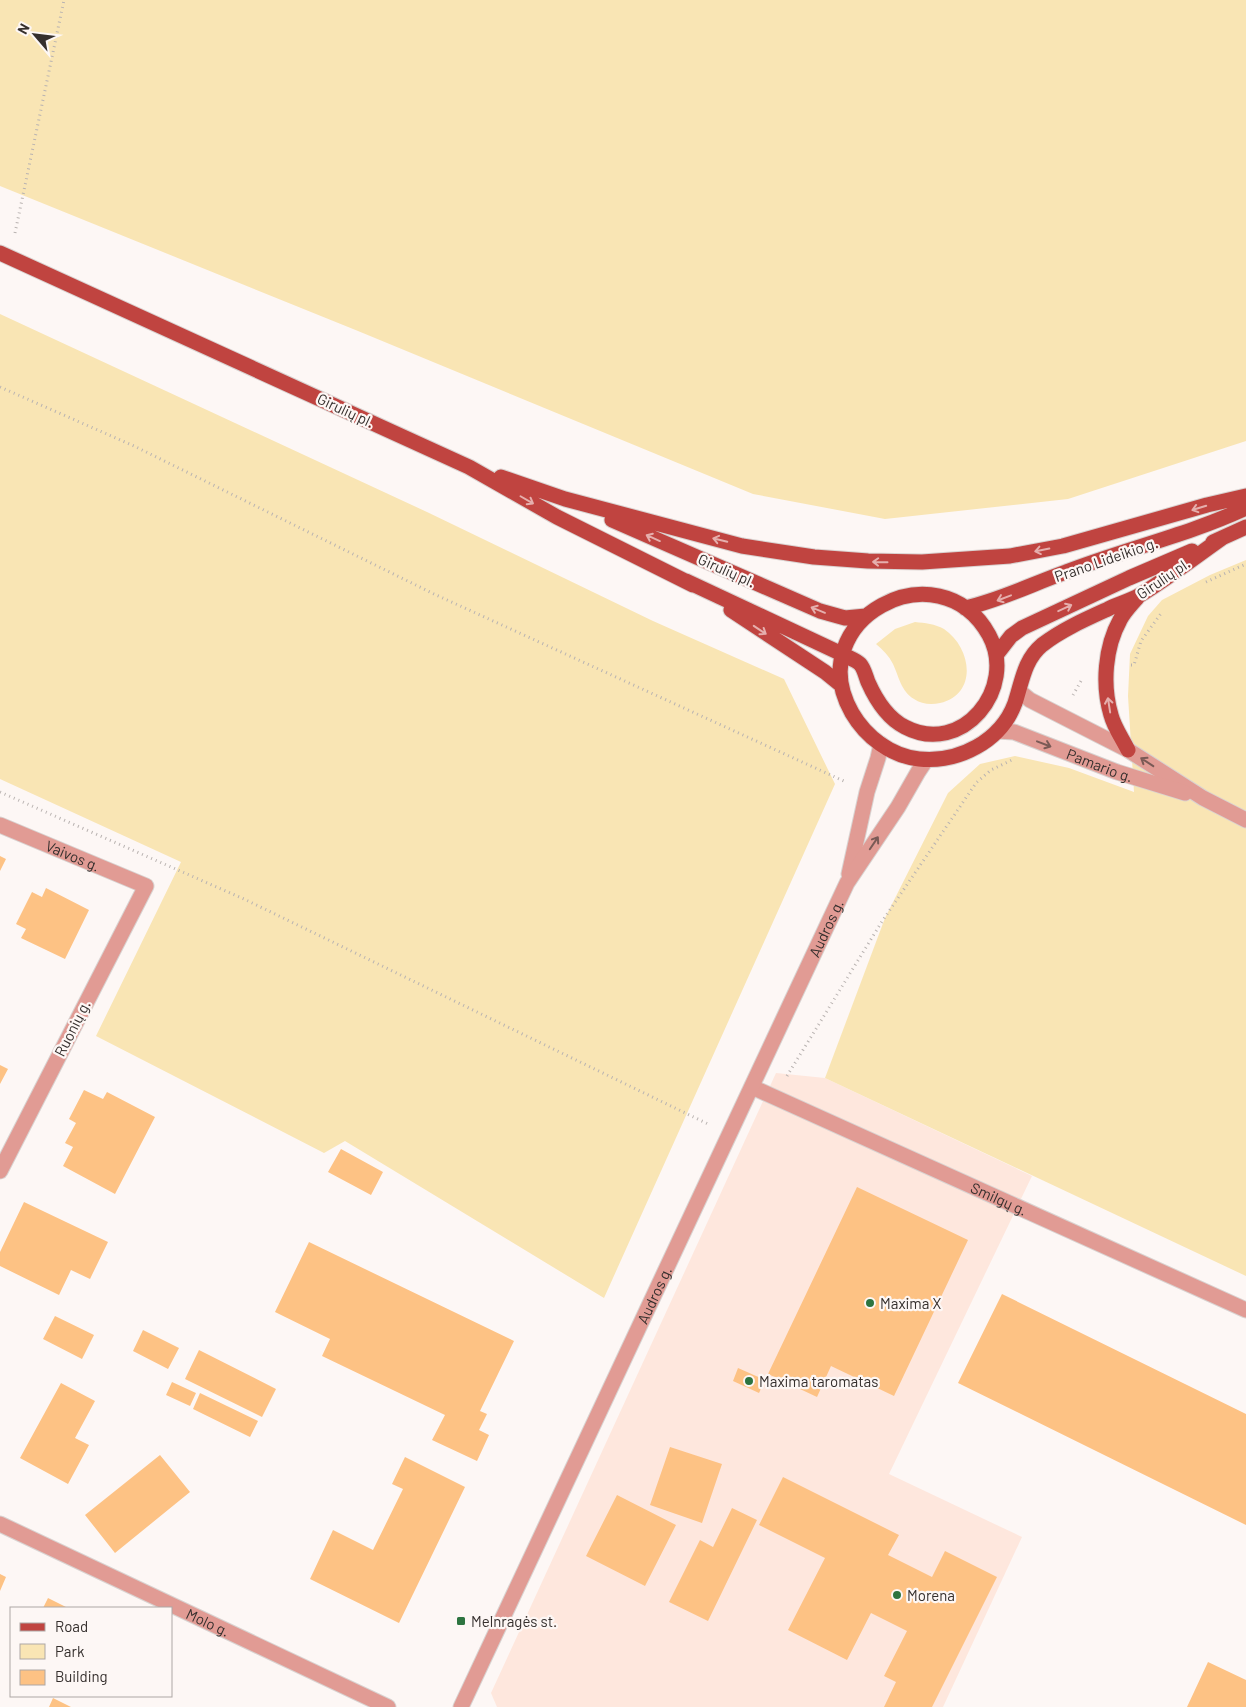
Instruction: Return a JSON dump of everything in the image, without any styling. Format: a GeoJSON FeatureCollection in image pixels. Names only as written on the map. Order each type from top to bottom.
{"type":"FeatureCollection","features":[{"type":"Feature","properties":{"kind":"main road","name":"Girulių pl."},"geometry":{"type":"LineString","coordinates":[[5,255],[470,467],[557,517],[686,581],[842,654],[860,664],[873,695],[885,712],[905,727],[930,734],[950,732],[968,723],[986,704],[997,673],[997,654],[983,625],[966,608],[944,598],[921,594],[909,595],[886,602],[866,616],[853,630],[842,654],[839,677],[852,712],[866,732],[881,744],[903,756],[926,760],[944,760],[964,754],[988,740],[1011,712],[1028,663],[1035,652],[1044,644],[1107,609],[1139,596],[1222,538]]}},
{"type":"Feature","properties":{"kind":"main road"},"geometry":{"type":"LineString","coordinates":[[470,467],[565,499],[742,546],[814,557],[868,561],[922,562],[1010,556],[1062,546],[1128,529],[1207,505],[1246,496]]}},
{"type":"Feature","properties":{"kind":"main road","name":"Girulių pl."},"geometry":{"type":"LineString","coordinates":[[565,499],[820,611],[845,618],[866,616]]}},
{"type":"Feature","properties":{"kind":"main road","name":"Prano Lideikio g."},"geometry":{"type":"LineString","coordinates":[[966,608],[989,603],[1066,572],[1214,522],[1246,508]]}},
{"type":"Feature","properties":{"kind":"main road","name":"Prano Lideikio g."},"geometry":{"type":"LineString","coordinates":[[997,654],[1011,636],[1028,625],[1246,527]]}},
{"type":"Feature","properties":{"kind":"main road","name":"Girulių pl."},"geometry":{"type":"LineString","coordinates":[[686,581],[825,672],[841,685]]}},
{"type":"Feature","properties":{"kind":"main road"},"geometry":{"type":"LineString","coordinates":[[1128,750],[1111,714],[1107,665],[1110,647],[1120,620],[1139,596]]}},
{"type":"Feature","properties":{"kind":"main road"},"geometry":{"type":"LineString","coordinates":[[997,673],[1019,691]]}},
{"type":"Feature","properties":{"kind":"street","name":"Pamario g."},"geometry":{"type":"LineString","coordinates":[[1019,691],[1030,700],[1128,750],[1203,798],[1246,820]]}},
{"type":"Feature","properties":{"kind":"street","name":"Pamario g."},"geometry":{"type":"LineString","coordinates":[[997,731],[1014,732],[1116,772],[1203,798]]}},
{"type":"Feature","properties":{"kind":"street","name":"Audros g."},"geometry":{"type":"LineString","coordinates":[[847,883],[881,744]]}},
{"type":"Feature","properties":{"kind":"street","name":"Audros g."},"geometry":{"type":"LineString","coordinates":[[461,1707],[847,883],[898,807],[926,760]]}},
{"type":"Feature","properties":{"kind":"street","name":"Vaivos g."},"geometry":{"type":"LineString","coordinates":[[0,825],[146,886]]}},
{"type":"Feature","properties":{"kind":"street","name":"Ruonių g."},"geometry":{"type":"LineString","coordinates":[[0,1170],[146,886]]}},
{"type":"Feature","properties":{"kind":"street","name":"Smilgų g."},"geometry":{"type":"LineString","coordinates":[[752,1087],[1246,1310]]}},
{"type":"Feature","properties":{"kind":"street","name":"Molo g."},"geometry":{"type":"LineString","coordinates":[[0,1524],[388,1707]]}},
{"type":"Feature","properties":{"kind":"path"},"geometry":{"type":"LineString","coordinates":[[5,255],[64,0]]}},
{"type":"Feature","properties":{"kind":"path"},"geometry":{"type":"LineString","coordinates":[[0,387],[134,446],[434,594],[868,792]]}},
{"type":"Feature","properties":{"kind":"path"},"geometry":{"type":"LineString","coordinates":[[1198,586],[1246,564]]}},
{"type":"Feature","properties":{"kind":"path"},"geometry":{"type":"LineString","coordinates":[[1064,716],[1078,686],[1092,665],[1134,665],[1141,641],[1164,610]]}},
{"type":"Feature","properties":{"kind":"path"},"geometry":{"type":"LineString","coordinates":[[774,1098],[881,923],[976,783],[991,770],[1013,759],[1039,762],[1049,746]]}},
{"type":"Feature","properties":{"kind":"path"},"geometry":{"type":"LineString","coordinates":[[0,792],[244,899],[730,1135]]}},
{"type":"Feature","properties":{"kind":"shaded area"},"geometry":{"type":"Polygon","coordinates":[[[776,1073],[825,1078],[1032,1176],[889,1474],[1022,1537],[943,1707],[497,1707],[491,1693],[776,1073]]]}},
{"type":"Feature","properties":{"kind":"green space"},"geometry":{"type":"Polygon","coordinates":[[[0,0],[1246,0],[1246,441],[1068,499],[885,519],[753,494],[0,186],[0,0]]]}},
{"type":"Feature","properties":{"kind":"green space"},"geometry":{"type":"Polygon","coordinates":[[[0,314],[427,512],[653,621],[784,679],[835,784],[604,1298],[345,1141],[324,1153],[96,1036],[181,862],[0,779],[0,314]]]}},
{"type":"Feature","properties":{"kind":"green space"},"geometry":{"type":"Polygon","coordinates":[[[1246,560],[1246,1276],[825,1078],[885,918],[948,793],[980,764],[1015,756],[1069,768],[1134,792],[1128,696],[1130,654],[1148,616],[1162,600],[1210,575],[1246,560]]]}},
{"type":"Feature","properties":{"kind":"green space"},"geometry":{"type":"Polygon","coordinates":[[[915,622],[926,623],[944,629],[961,647],[965,658],[967,670],[961,690],[952,698],[940,703],[923,703],[910,696],[903,688],[890,658],[876,644],[895,629],[915,622]]]}},
{"type":"Feature","properties":{"kind":"building"},"geometry":{"type":"Polygon","coordinates":[[[0,856],[6,859],[0,871],[0,856]]]}},
{"type":"Feature","properties":{"kind":"building"},"geometry":{"type":"Polygon","coordinates":[[[46,888],[89,910],[65,959],[21,938],[26,929],[16,924],[32,892],[42,897],[46,888]]]}},
{"type":"Feature","properties":{"kind":"building"},"geometry":{"type":"Polygon","coordinates":[[[0,1065],[8,1069],[0,1084],[0,1065]]]}},
{"type":"Feature","properties":{"kind":"building"},"geometry":{"type":"Polygon","coordinates":[[[84,1090],[103,1099],[107,1092],[155,1117],[115,1194],[63,1166],[73,1147],[65,1143],[76,1123],[69,1119],[84,1090]]]}},
{"type":"Feature","properties":{"kind":"building"},"geometry":{"type":"Polygon","coordinates":[[[341,1149],[383,1172],[371,1195],[328,1172],[341,1149]]]}},
{"type":"Feature","properties":{"kind":"building","name":"Maxima X"},"geometry":{"type":"Polygon","coordinates":[[[857,1187],[968,1240],[894,1396],[831,1366],[817,1397],[768,1374],[857,1187]]]}},
{"type":"Feature","properties":{"kind":"building"},"geometry":{"type":"Polygon","coordinates":[[[24,1202],[108,1242],[90,1279],[71,1270],[59,1295],[0,1266],[0,1252],[24,1202]]]}},
{"type":"Feature","properties":{"kind":"building"},"geometry":{"type":"Polygon","coordinates":[[[309,1242],[514,1341],[480,1411],[487,1414],[479,1430],[489,1435],[477,1461],[432,1440],[445,1415],[322,1356],[330,1339],[275,1312],[309,1242]]]}},
{"type":"Feature","properties":{"kind":"building"},"geometry":{"type":"Polygon","coordinates":[[[1002,1294],[1246,1414],[1246,1525],[958,1383],[1002,1294]]]}},
{"type":"Feature","properties":{"kind":"building"},"geometry":{"type":"Polygon","coordinates":[[[55,1316],[94,1335],[82,1359],[43,1339],[55,1316]]]}},
{"type":"Feature","properties":{"kind":"building"},"geometry":{"type":"Polygon","coordinates":[[[143,1330],[179,1348],[168,1369],[133,1351],[143,1330]]]}},
{"type":"Feature","properties":{"kind":"building"},"geometry":{"type":"Polygon","coordinates":[[[199,1350],[276,1389],[262,1417],[185,1379],[199,1350]]]}},
{"type":"Feature","properties":{"kind":"building","name":"Maxima taromatas"},"geometry":{"type":"Polygon","coordinates":[[[738,1368],[765,1380],[759,1393],[733,1381],[738,1368]]]}},
{"type":"Feature","properties":{"kind":"building"},"geometry":{"type":"Polygon","coordinates":[[[172,1382],[196,1393],[190,1406],[166,1395],[172,1382]]]}},
{"type":"Feature","properties":{"kind":"building"},"geometry":{"type":"Polygon","coordinates":[[[61,1383],[95,1401],[75,1438],[89,1445],[68,1484],[20,1458],[61,1383]]]}},
{"type":"Feature","properties":{"kind":"building"},"geometry":{"type":"Polygon","coordinates":[[[200,1393],[258,1421],[250,1437],[193,1409],[200,1393]]]}},
{"type":"Feature","properties":{"kind":"building"},"geometry":{"type":"Polygon","coordinates":[[[670,1447],[722,1464],[702,1523],[650,1505],[670,1447]]]}},
{"type":"Feature","properties":{"kind":"building"},"geometry":{"type":"Polygon","coordinates":[[[160,1455],[190,1492],[115,1553],[85,1515],[160,1455]]]}},
{"type":"Feature","properties":{"kind":"building"},"geometry":{"type":"Polygon","coordinates":[[[405,1457],[465,1487],[399,1623],[310,1579],[333,1530],[373,1550],[403,1489],[392,1484],[405,1457]]]}},
{"type":"Feature","properties":{"kind":"building","name":"Morena"},"geometry":{"type":"Polygon","coordinates":[[[783,1477],[899,1535],[888,1555],[932,1577],[945,1551],[997,1577],[932,1707],[884,1707],[896,1682],[884,1676],[907,1631],[871,1613],[847,1660],[788,1630],[825,1558],[759,1525],[783,1477]]]}},
{"type":"Feature","properties":{"kind":"building"},"geometry":{"type":"Polygon","coordinates":[[[617,1495],[676,1525],[645,1586],[586,1556],[617,1495]]]}},
{"type":"Feature","properties":{"kind":"building"},"geometry":{"type":"Polygon","coordinates":[[[732,1508],[757,1520],[708,1621],[669,1602],[700,1540],[713,1547],[732,1508]]]}},
{"type":"Feature","properties":{"kind":"building"},"geometry":{"type":"Polygon","coordinates":[[[0,1574],[6,1577],[0,1591],[0,1574]]]}},
{"type":"Feature","properties":{"kind":"building"},"geometry":{"type":"Polygon","coordinates":[[[48,1598],[66,1607],[44,1607],[48,1598]]]}},
{"type":"Feature","properties":{"kind":"building"},"geometry":{"type":"Polygon","coordinates":[[[1208,1662],[1246,1680],[1246,1707],[1187,1707],[1208,1662]]]}},
{"type":"Feature","properties":{"kind":"building"},"geometry":{"type":"Polygon","coordinates":[[[53,1698],[71,1707],[49,1707],[53,1698]]]}},
{"type":"Feature","properties":{"kind":"place","name":"Maxima X"},"geometry":{"type":"Point","coordinates":[870,1303]}},
{"type":"Feature","properties":{"kind":"place","name":"Maxima taromatas"},"geometry":{"type":"Point","coordinates":[749,1381]}},
{"type":"Feature","properties":{"kind":"place","name":"Morena"},"geometry":{"type":"Point","coordinates":[897,1595]}},
{"type":"Feature","properties":{"kind":"place","name":"Melnragės st."},"geometry":{"type":"Point","coordinates":[461,1621]}}]}
